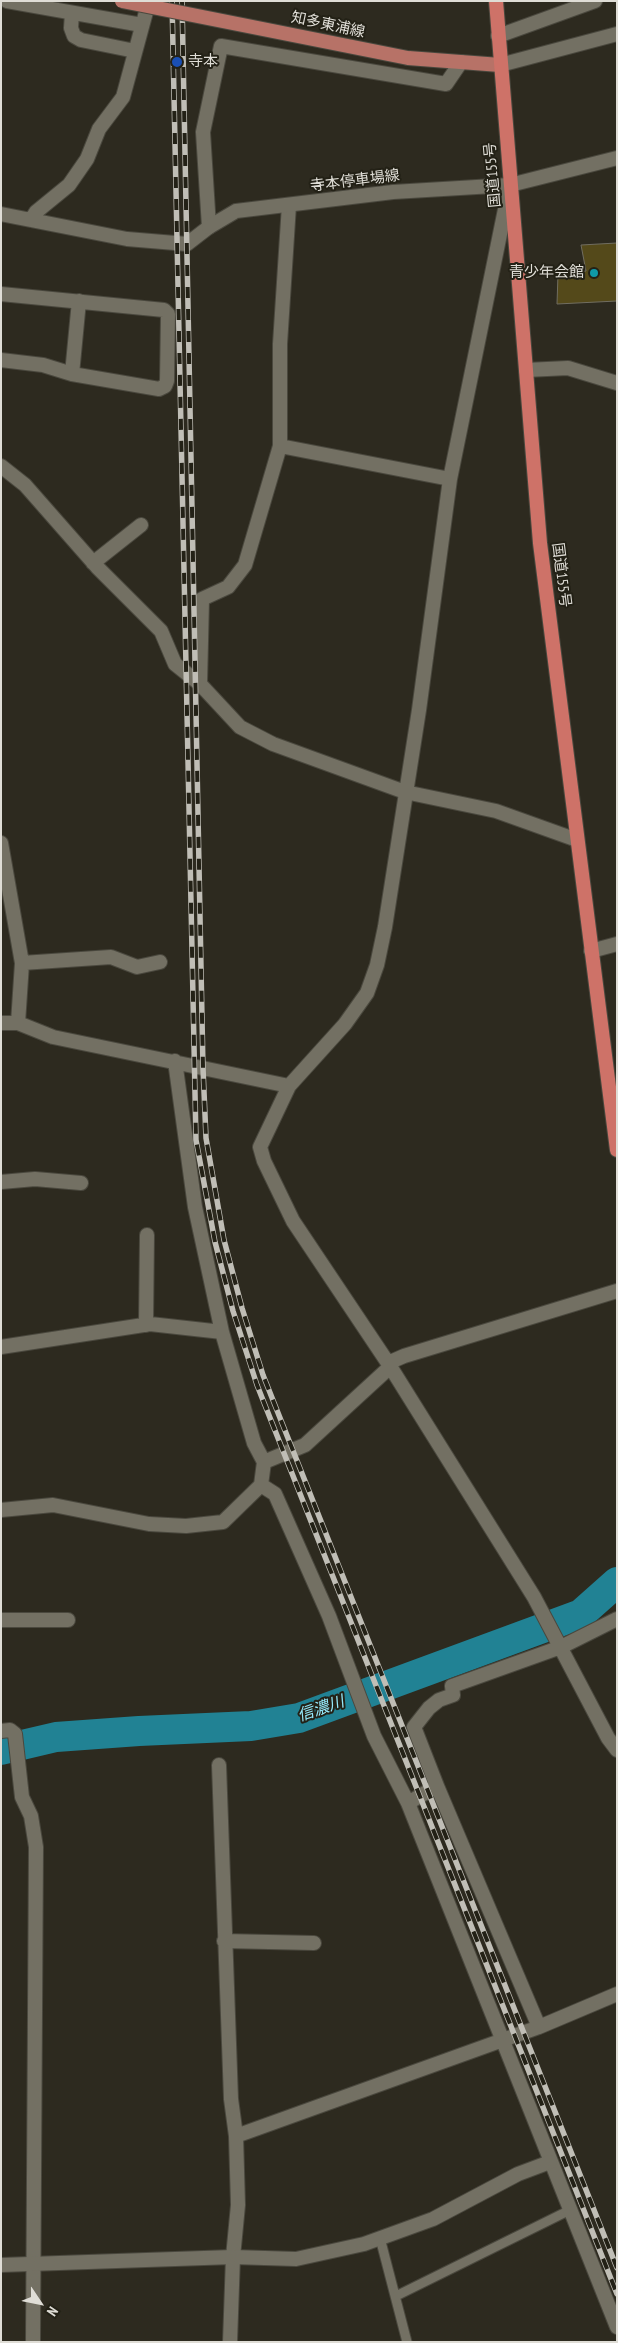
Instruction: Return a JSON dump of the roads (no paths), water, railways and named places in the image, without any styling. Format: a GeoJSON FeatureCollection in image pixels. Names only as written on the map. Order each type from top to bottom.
{"type":"FeatureCollection","features":[{"type":"Feature","properties":{"kind":"highway","name":"国道155号"},"geometry":{"type":"LineString","coordinates":[[496,1],[540,543],[591,951],[612,1069],[617,1150]]}},
{"type":"Feature","properties":{"kind":"main road","name":"知多東浦線"},"geometry":{"type":"LineString","coordinates":[[122,1],[408,58],[500,65]]}},
{"type":"Feature","properties":{"kind":"street"},"geometry":{"type":"LineString","coordinates":[[7,1],[142,25]]}},
{"type":"Feature","properties":{"kind":"street"},"geometry":{"type":"LineString","coordinates":[[31,220],[36,212],[70,185],[87,159],[99,129],[122,97],[149,1]]}},
{"type":"Feature","properties":{"kind":"street"},"geometry":{"type":"LineString","coordinates":[[498,36],[595,1]]}},
{"type":"Feature","properties":{"kind":"street"},"geometry":{"type":"LineString","coordinates":[[72,13],[71,28],[74,36],[81,40],[135,51]]}},
{"type":"Feature","properties":{"kind":"street"},"geometry":{"type":"LineString","coordinates":[[500,65],[617,34]]}},
{"type":"Feature","properties":{"kind":"street"},"geometry":{"type":"LineString","coordinates":[[209,227],[203,132],[221,46],[446,84],[461,62]]}},
{"type":"Feature","properties":{"kind":"street","name":"寺本停車場線"},"geometry":{"type":"LineString","coordinates":[[1,214],[128,239],[187,244],[209,227],[236,211],[393,192],[510,185],[617,158]]}},
{"type":"Feature","properties":{"kind":"street"},"geometry":{"type":"LineString","coordinates":[[510,185],[450,479],[419,710],[385,927],[377,965],[367,993],[346,1024],[289,1086],[260,1147],[264,1162],[293,1221],[389,1365],[534,1597],[617,1750]]}},
{"type":"Feature","properties":{"kind":"street"},"geometry":{"type":"LineString","coordinates":[[200,684],[202,599],[228,587],[245,564],[280,446],[280,344],[290,205]]}},
{"type":"Feature","properties":{"kind":"street"},"geometry":{"type":"LineString","coordinates":[[1,294],[159,309],[168,314],[167,381],[165,386],[158,390],[72,374],[43,366],[1,360]]}},
{"type":"Feature","properties":{"kind":"street"},"geometry":{"type":"LineString","coordinates":[[72,374],[79,301]]}},
{"type":"Feature","properties":{"kind":"street"},"geometry":{"type":"LineString","coordinates":[[526,370],[568,368],[617,382]]}},
{"type":"Feature","properties":{"kind":"street"},"geometry":{"type":"LineString","coordinates":[[280,446],[450,479]]}},
{"type":"Feature","properties":{"kind":"street"},"geometry":{"type":"LineString","coordinates":[[1,466],[25,485],[93,563],[161,631],[175,664],[200,684],[240,727],[273,744],[405,792],[496,810],[577,840]]}},
{"type":"Feature","properties":{"kind":"street"},"geometry":{"type":"LineString","coordinates":[[93,563],[142,525]]}},
{"type":"Feature","properties":{"kind":"street"},"geometry":{"type":"LineString","coordinates":[[1,843],[22,963],[18,1023]]}},
{"type":"Feature","properties":{"kind":"street"},"geometry":{"type":"LineString","coordinates":[[591,951],[617,944]]}},
{"type":"Feature","properties":{"kind":"street"},"geometry":{"type":"LineString","coordinates":[[22,963],[111,957],[137,967],[160,962]]}},
{"type":"Feature","properties":{"kind":"street"},"geometry":{"type":"LineString","coordinates":[[1,1023],[18,1023],[53,1037],[289,1086]]}},
{"type":"Feature","properties":{"kind":"street"},"geometry":{"type":"LineString","coordinates":[[1,1510],[53,1505],[149,1524],[186,1526],[223,1522],[261,1485],[264,1462],[254,1443],[222,1332],[195,1208],[175,1061]]}},
{"type":"Feature","properties":{"kind":"street"},"geometry":{"type":"LineString","coordinates":[[1,1182],[35,1179],[81,1183]]}},
{"type":"Feature","properties":{"kind":"street"},"geometry":{"type":"LineString","coordinates":[[146,1325],[147,1235]]}},
{"type":"Feature","properties":{"kind":"street"},"geometry":{"type":"LineString","coordinates":[[264,1462],[305,1445],[389,1365],[404,1356],[617,1291]]}},
{"type":"Feature","properties":{"kind":"street"},"geometry":{"type":"LineString","coordinates":[[1,1347],[146,1325],[222,1332]]}},
{"type":"Feature","properties":{"kind":"street"},"geometry":{"type":"LineString","coordinates":[[261,1485],[275,1494],[329,1616],[374,1736],[408,1803],[617,2327]]}},
{"type":"Feature","properties":{"kind":"street"},"geometry":{"type":"LineString","coordinates":[[539,2027],[437,1786],[414,1726],[429,1708],[439,1700],[453,1695],[452,1686],[617,1619]]}},
{"type":"Feature","properties":{"kind":"street"},"geometry":{"type":"LineString","coordinates":[[1,1620],[68,1620]]}},
{"type":"Feature","properties":{"kind":"street"},"geometry":{"type":"LineString","coordinates":[[1,1730],[10,1730],[15,1734],[22,1797],[32,1816],[36,1847],[33,2342]]}},
{"type":"Feature","properties":{"kind":"street"},"geometry":{"type":"LineString","coordinates":[[219,1765],[224,1940],[232,2099],[236,2136],[238,2205],[233,2257],[230,2342]]}},
{"type":"Feature","properties":{"kind":"street"},"geometry":{"type":"LineString","coordinates":[[408,1803],[437,1786]]}},
{"type":"Feature","properties":{"kind":"street"},"geometry":{"type":"LineString","coordinates":[[224,1940],[314,1943]]}},
{"type":"Feature","properties":{"kind":"street"},"geometry":{"type":"LineString","coordinates":[[236,2136],[539,2027],[617,1994]]}},
{"type":"Feature","properties":{"kind":"street"},"geometry":{"type":"LineString","coordinates":[[1,2265],[233,2257],[296,2259],[380,2238],[433,2219],[518,2174],[550,2162]]}},
{"type":"Feature","properties":{"kind":"lane"},"geometry":{"type":"LineString","coordinates":[[396,2296],[570,2210]]}},
{"type":"Feature","properties":{"kind":"lane"},"geometry":{"type":"LineString","coordinates":[[380,2238],[407,2342]]}},
{"type":"Feature","properties":{"kind":"waterway","name":"信濃川"},"geometry":{"type":"LineString","coordinates":[[1,1750],[56,1737],[251,1726],[299,1718],[581,1614],[617,1582]]}},
{"type":"Feature","properties":{"kind":"railway"},"geometry":{"type":"LineString","coordinates":[[172,1],[196,1140],[215,1242],[233,1311],[257,1385],[617,2294]]}},
{"type":"Feature","properties":{"kind":"railway"},"geometry":{"type":"LineString","coordinates":[[182,1],[203,1068],[206,1138],[224,1240],[242,1308],[263,1375],[617,2268]]}},
{"type":"Feature","properties":{"kind":"place","name":"寺本"},"geometry":{"type":"Point","coordinates":[177,62]}},
{"type":"Feature","properties":{"kind":"place","name":"青少年会館"},"geometry":{"type":"Point","coordinates":[594,273]}}]}
